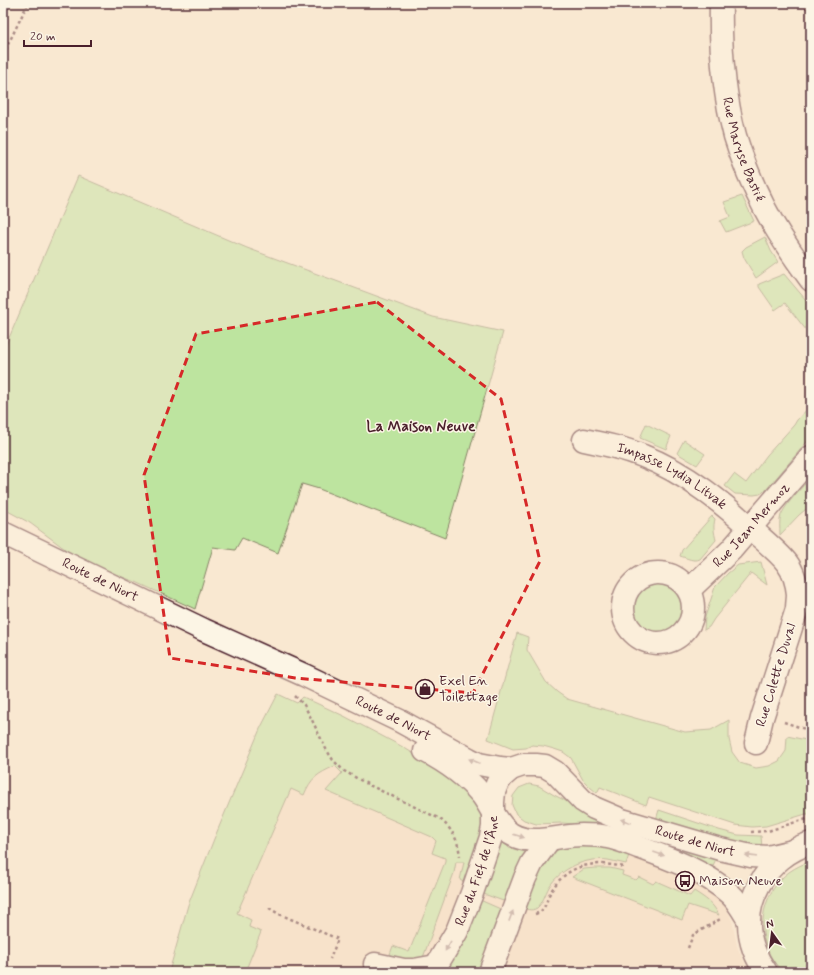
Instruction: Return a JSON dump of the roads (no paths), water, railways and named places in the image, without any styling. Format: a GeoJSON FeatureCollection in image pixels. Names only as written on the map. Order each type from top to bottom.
{"type":"FeatureCollection","features":[{"type":"Feature","properties":{"kind":"main road","name":"Rue Maryse Bastié"},"geometry":{"type":"LineString","coordinates":[[721,3],[721,36],[727,96],[735,136],[764,208],[782,238],[811,280]]}},
{"type":"Feature","properties":{"kind":"main road","name":"Impasse Lydia Litvak"},"geometry":{"type":"LineString","coordinates":[[584,440],[630,451],[669,468],[692,481],[750,528]]}},
{"type":"Feature","properties":{"kind":"main road","name":"Rue Jean Mermoz"},"geometry":{"type":"LineString","coordinates":[[689,590],[731,550],[811,457]]}},
{"type":"Feature","properties":{"kind":"main road","name":"Rue Colette Duval"},"geometry":{"type":"LineString","coordinates":[[750,528],[787,563],[795,578],[798,595],[797,609],[762,718],[756,743]]}},
{"type":"Feature","properties":{"kind":"main road","name":"Route de Niort"},"geometry":{"type":"LineString","coordinates":[[3,533],[198,628],[304,675],[400,721],[479,764],[511,769],[524,765],[545,766],[555,772],[583,800],[594,808],[622,820],[720,850],[750,856],[768,857],[789,852]]}},
{"type":"Feature","properties":{"kind":"main road","name":"Route de Niort"},"geometry":{"type":"LineString","coordinates":[[3,546],[200,641],[321,696],[429,753],[459,773],[471,784],[481,795],[499,823],[511,834],[532,840],[549,840],[581,835],[605,836],[670,858],[697,871],[721,886],[738,903],[749,921]]}},
{"type":"Feature","properties":{"kind":"main road","name":"Rue du Fief de l'Âne"},"geometry":{"type":"LineString","coordinates":[[435,969],[457,931],[491,838],[493,827],[494,792],[497,784],[511,769]]}},
{"type":"Feature","properties":{"kind":"main road"},"geometry":{"type":"LineString","coordinates":[[490,972],[525,878],[532,863],[549,840]]}},
{"type":"Feature","properties":{"kind":"main road"},"geometry":{"type":"LineString","coordinates":[[766,972],[760,963],[750,935],[749,921],[755,894],[760,881],[778,860],[789,852],[811,843]]}},
{"type":"Feature","properties":{"kind":"main road"},"geometry":{"type":"LineString","coordinates":[[390,972],[375,964],[404,970],[435,969]]}},
{"type":"Feature","properties":{"kind":"place","name":"Exel En Toilettage"},"geometry":{"type":"Point","coordinates":[425,689]}},
{"type":"Feature","properties":{"kind":"place","name":"Maison Neuve"},"geometry":{"type":"Point","coordinates":[685,881]}},
{"type":"Feature","properties":{"kind":"district","name":"La Maison Neuve"},"geometry":{"type":"Point","coordinates":[421,427]}}]}
